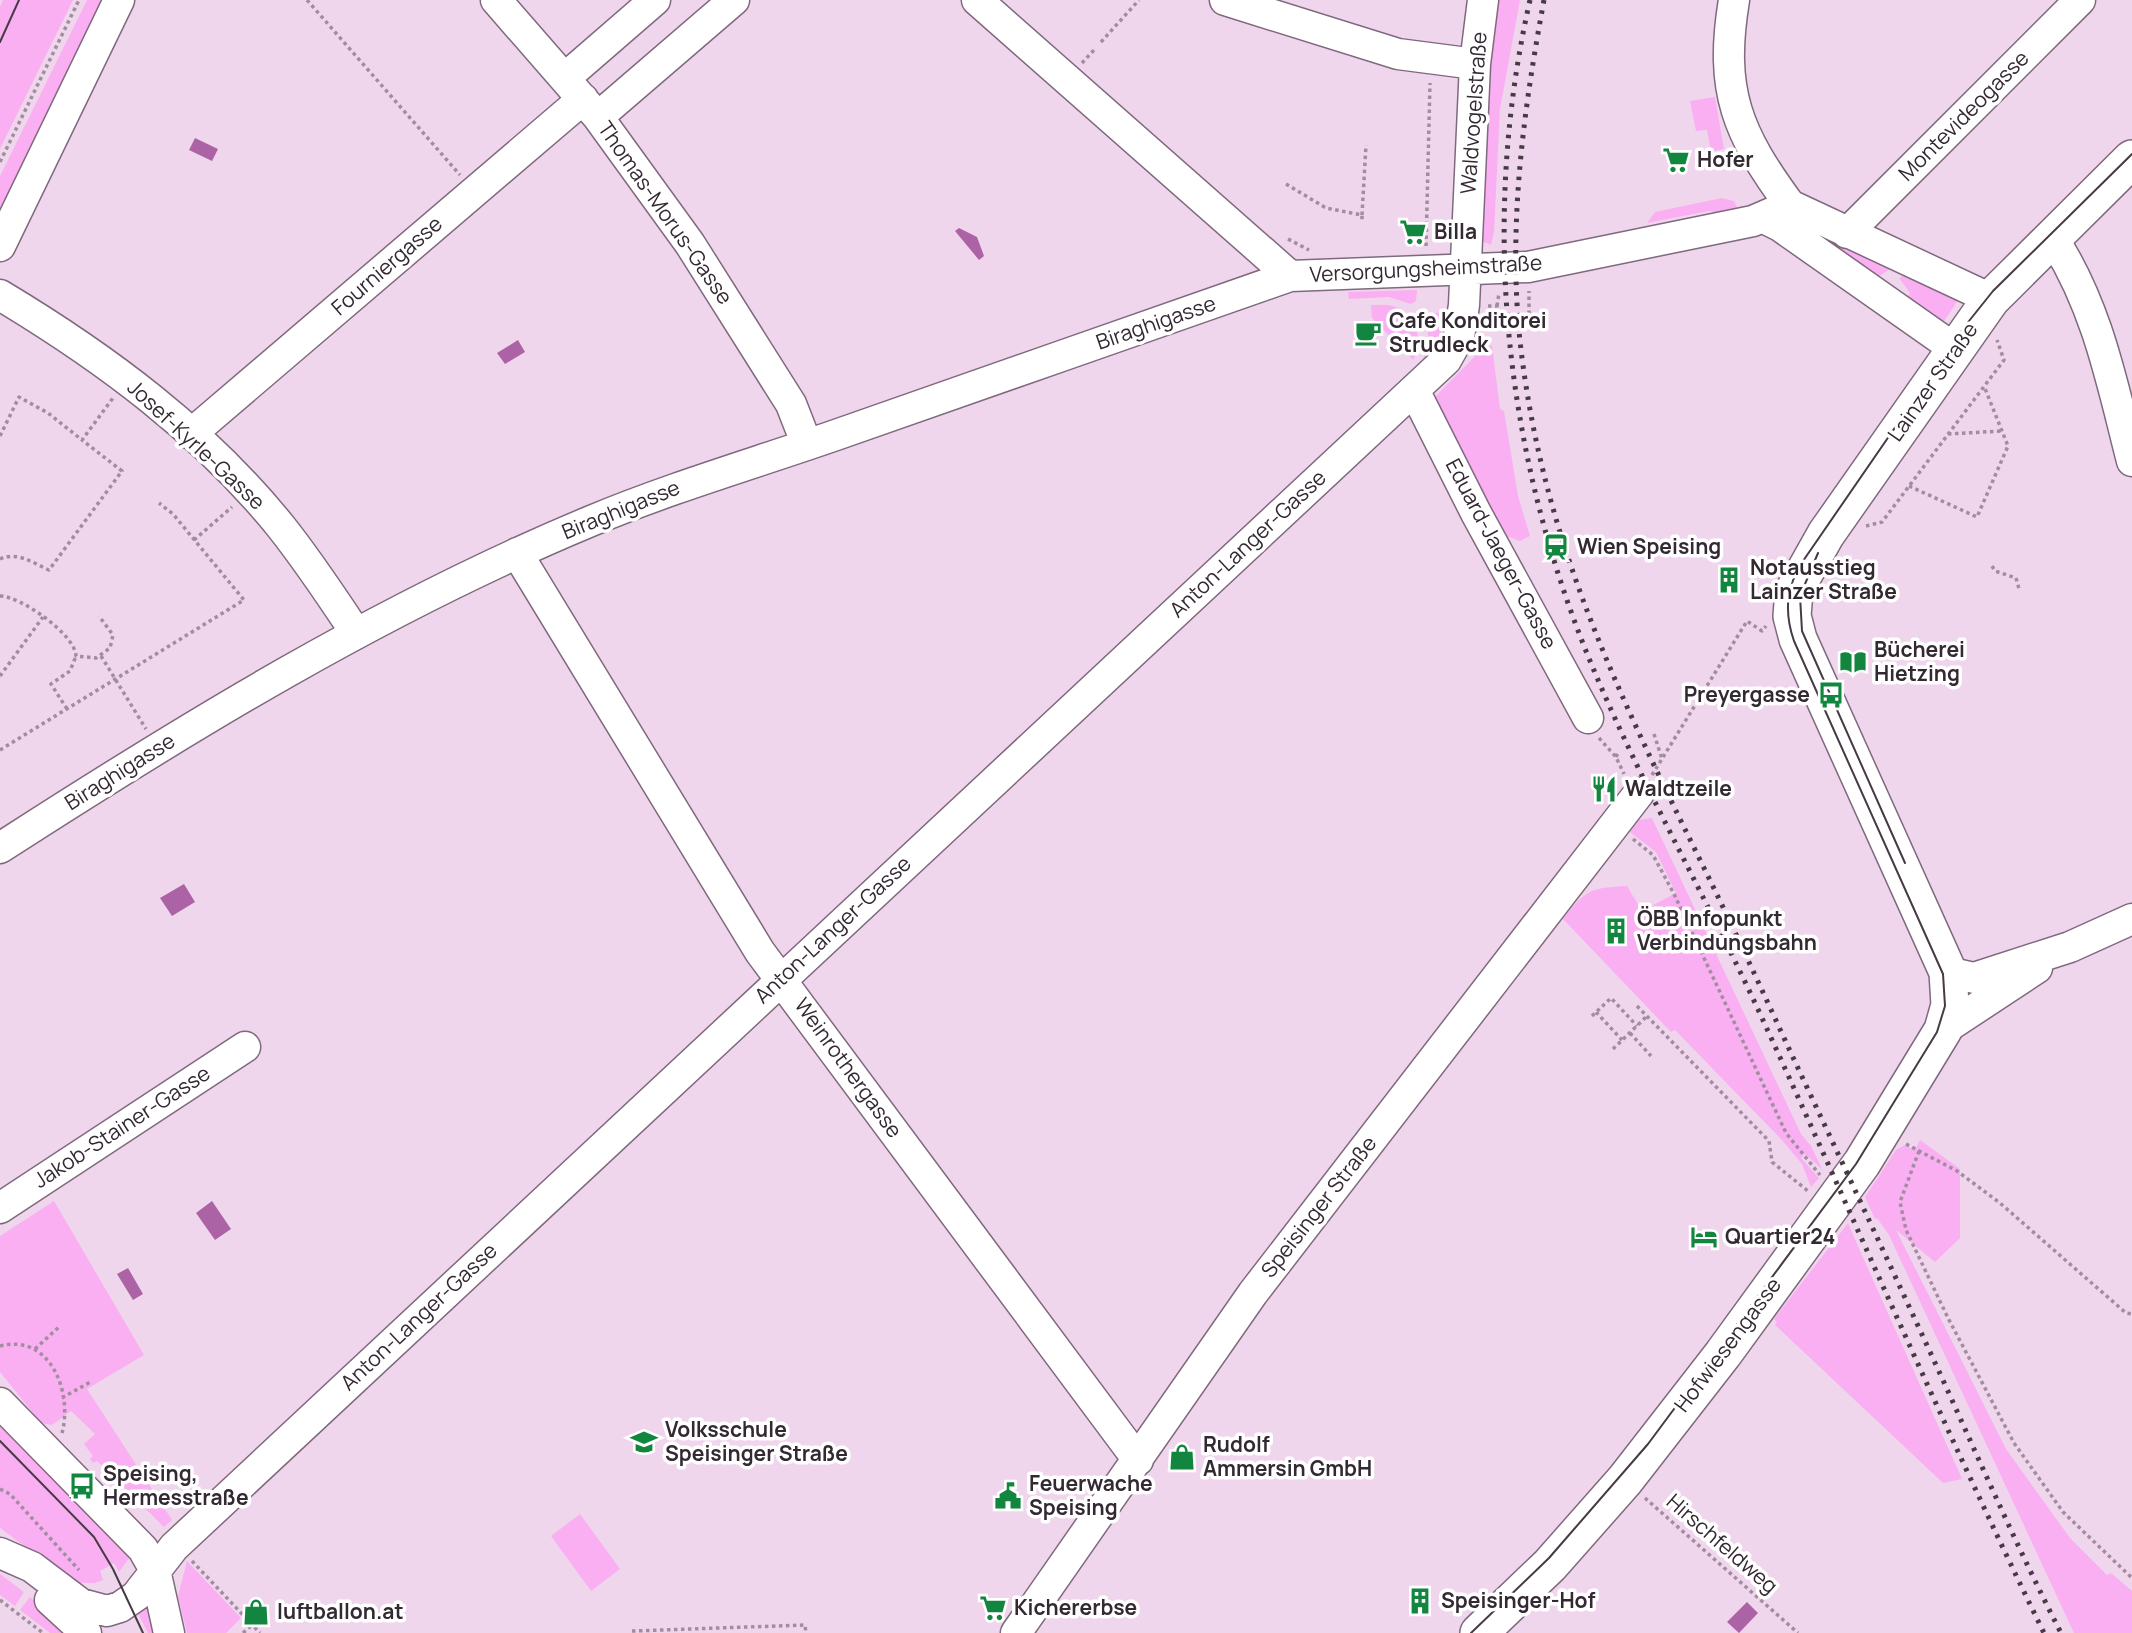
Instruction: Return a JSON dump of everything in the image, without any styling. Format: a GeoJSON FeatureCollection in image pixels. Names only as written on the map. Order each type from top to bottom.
{"type":"FeatureCollection","features":[{"type":"Feature","properties":{"kind":"main road","name":"Lainzer Straße"},"geometry":{"type":"LineString","coordinates":[[1784,630],[1793,616],[1794,591],[1826,534],[1988,303],[2132,159]]}},
{"type":"Feature","properties":{"kind":"main road"},"geometry":{"type":"LineString","coordinates":[[1784,630],[1948,972]]}},
{"type":"Feature","properties":{"kind":"main road","name":"Hofwiesengasse"},"geometry":{"type":"LineString","coordinates":[[1479,1633],[1550,1565],[1625,1480],[1723,1354],[1862,1163],[1943,1030],[1950,1005],[1948,972]]}},
{"type":"Feature","properties":{"kind":"street"},"geometry":{"type":"LineString","coordinates":[[0,246],[119,0]]}},
{"type":"Feature","properties":{"kind":"street","name":"Thomas-Morus-Gasse"},"geometry":{"type":"LineString","coordinates":[[496,0],[582,98],[690,244],[792,404],[807,445]]}},
{"type":"Feature","properties":{"kind":"street","name":"Fourniergasse"},"geometry":{"type":"LineString","coordinates":[[582,98],[655,0]]}},
{"type":"Feature","properties":{"kind":"street","name":"Fourniergasse"},"geometry":{"type":"LineString","coordinates":[[191,434],[582,98],[734,0]]}},
{"type":"Feature","properties":{"kind":"street","name":"Versorgungsheimstraße"},"geometry":{"type":"LineString","coordinates":[[977,0],[1290,276],[1528,267],[1764,218],[1798,218]]}},
{"type":"Feature","properties":{"kind":"street"},"geometry":{"type":"LineString","coordinates":[[1225,0],[1398,54],[1475,64]]}},
{"type":"Feature","properties":{"kind":"street","name":"Waldvogelstraße"},"geometry":{"type":"LineString","coordinates":[[1464,268],[1475,64],[1483,0]]}},
{"type":"Feature","properties":{"kind":"street"},"geometry":{"type":"LineString","coordinates":[[1734,0],[1729,64],[1739,122],[1753,153],[1798,218],[1955,349]]}},
{"type":"Feature","properties":{"kind":"street","name":"Montevideogasse"},"geometry":{"type":"LineString","coordinates":[[1847,233],[2074,2]]}},
{"type":"Feature","properties":{"kind":"street"},"geometry":{"type":"LineString","coordinates":[[1798,218],[1847,233],[1988,303]]}},
{"type":"Feature","properties":{"kind":"street"},"geometry":{"type":"LineString","coordinates":[[2052,237],[2073,269],[2094,317],[2132,461]]}},
{"type":"Feature","properties":{"kind":"street","name":"Anton-Langer-Gasse"},"geometry":{"type":"LineString","coordinates":[[107,1611],[128,1602],[184,1537],[1446,360],[1460,337],[1464,305],[1464,268]]}},
{"type":"Feature","properties":{"kind":"street","name":"Biraghigasse"},"geometry":{"type":"LineString","coordinates":[[0,848],[167,742],[356,633],[517,553],[684,484],[807,445],[1290,276]]}},
{"type":"Feature","properties":{"kind":"street","name":"Josef-Kyrle-Gasse"},"geometry":{"type":"LineString","coordinates":[[0,295],[53,327],[127,379],[191,434],[281,527],[356,633]]}},
{"type":"Feature","properties":{"kind":"street","name":"Eduard-Jaeger-Gasse"},"geometry":{"type":"LineString","coordinates":[[1414,390],[1476,513],[1588,718]]}},
{"type":"Feature","properties":{"kind":"street","name":"Weinrothergasse"},"geometry":{"type":"LineString","coordinates":[[517,553],[760,952],[1138,1460]]}},
{"type":"Feature","properties":{"kind":"street","name":"Speisinger Straße"},"geometry":{"type":"LineString","coordinates":[[1016,1633],[1253,1293],[1643,787]]}},
{"type":"Feature","properties":{"kind":"street","name":"Hofwiesengasse"},"geometry":{"type":"LineString","coordinates":[[1948,972],[1974,978],[2070,947],[2132,919]]}},
{"type":"Feature","properties":{"kind":"street","name":"Hofwiesengasse"},"geometry":{"type":"LineString","coordinates":[[1943,1030],[2070,947]]}},
{"type":"Feature","properties":{"kind":"street","name":"Jakob-Stainer-Gasse"},"geometry":{"type":"LineString","coordinates":[[0,1208],[245,1047]]}},
{"type":"Feature","properties":{"kind":"street"},"geometry":{"type":"LineString","coordinates":[[0,1403],[143,1549],[155,1570],[169,1633]]}},
{"type":"Feature","properties":{"kind":"street"},"geometry":{"type":"LineString","coordinates":[[0,1553],[32,1567],[81,1604],[107,1611]]}},
{"type":"Feature","properties":{"kind":"street"},"geometry":{"type":"LineString","coordinates":[[0,1560],[86,1633]]}},
{"type":"Feature","properties":{"kind":"path"},"geometry":{"type":"LineString","coordinates":[[0,162],[79,0]]}},
{"type":"Feature","properties":{"kind":"path"},"geometry":{"type":"LineString","coordinates":[[307,0],[461,176]]}},
{"type":"Feature","properties":{"kind":"path"},"geometry":{"type":"LineString","coordinates":[[1101,42],[1139,0]]}},
{"type":"Feature","properties":{"kind":"path"},"geometry":{"type":"LineString","coordinates":[[1072,54],[1082,63],[1095,49]]}},
{"type":"Feature","properties":{"kind":"path"},"geometry":{"type":"LineString","coordinates":[[1426,254],[1431,73]]}},
{"type":"Feature","properties":{"kind":"path"},"geometry":{"type":"LineString","coordinates":[[1286,184],[1326,208],[1362,218],[1366,145]]}},
{"type":"Feature","properties":{"kind":"path"},"geometry":{"type":"LineString","coordinates":[[1278,233],[1320,253]]}},
{"type":"Feature","properties":{"kind":"path"},"geometry":{"type":"LineString","coordinates":[[1528,267],[1529,321]]}},
{"type":"Feature","properties":{"kind":"path"},"geometry":{"type":"LineString","coordinates":[[1826,534],[1882,522],[2004,360],[1988,303]]}},
{"type":"Feature","properties":{"kind":"path"},"geometry":{"type":"LineString","coordinates":[[82,440],[127,379]]}},
{"type":"Feature","properties":{"kind":"path"},"geometry":{"type":"LineString","coordinates":[[1909,486],[1978,519],[2008,446],[1984,386]]}},
{"type":"Feature","properties":{"kind":"path"},"geometry":{"type":"LineString","coordinates":[[0,436],[19,397],[48,413],[122,471],[49,570],[20,557],[10,555],[0,559]]}},
{"type":"Feature","properties":{"kind":"path"},"geometry":{"type":"LineString","coordinates":[[1948,434],[2002,431]]}},
{"type":"Feature","properties":{"kind":"path"},"geometry":{"type":"LineString","coordinates":[[194,540],[249,492]]}},
{"type":"Feature","properties":{"kind":"path"},"geometry":{"type":"LineString","coordinates":[[0,750],[244,600],[173,514],[159,503]]}},
{"type":"Feature","properties":{"kind":"path"},"geometry":{"type":"LineString","coordinates":[[1992,566],[1995,571],[2016,578],[2020,589]]}},
{"type":"Feature","properties":{"kind":"path"},"geometry":{"type":"LineString","coordinates":[[0,596],[16,599],[43,617],[72,643],[76,656],[70,671],[51,684],[66,709]]}},
{"type":"Feature","properties":{"kind":"path"},"geometry":{"type":"LineString","coordinates":[[76,656],[90,659],[101,656],[110,648],[113,635],[99,616]]}},
{"type":"Feature","properties":{"kind":"path"},"geometry":{"type":"LineString","coordinates":[[0,676],[43,617]]}},
{"type":"Feature","properties":{"kind":"path"},"geometry":{"type":"LineString","coordinates":[[1588,718],[1616,757],[1643,787],[1747,621],[1762,631],[1784,630]]}},
{"type":"Feature","properties":{"kind":"path"},"geometry":{"type":"LineString","coordinates":[[101,656],[147,731]]}},
{"type":"Feature","properties":{"kind":"path"},"geometry":{"type":"LineString","coordinates":[[1654,734],[1662,759]]}},
{"type":"Feature","properties":{"kind":"path"},"geometry":{"type":"LineString","coordinates":[[1616,757],[1619,751]]}},
{"type":"Feature","properties":{"kind":"path"},"geometry":{"type":"LineString","coordinates":[[1626,833],[1653,855],[1706,957],[1786,1133],[1819,1173]]}},
{"type":"Feature","properties":{"kind":"path"},"geometry":{"type":"LineString","coordinates":[[1592,1016],[1611,998],[1637,1026]]}},
{"type":"Feature","properties":{"kind":"path"},"geometry":{"type":"LineString","coordinates":[[1637,1006],[1769,1140],[1772,1162],[1809,1191]]}},
{"type":"Feature","properties":{"kind":"path"},"geometry":{"type":"LineString","coordinates":[[1596,1012],[1622,1040]]}},
{"type":"Feature","properties":{"kind":"path"},"geometry":{"type":"LineString","coordinates":[[1613,1049],[1647,1016]]}},
{"type":"Feature","properties":{"kind":"path"},"geometry":{"type":"LineString","coordinates":[[1630,1033],[1651,1056]]}},
{"type":"Feature","properties":{"kind":"path"},"geometry":{"type":"LineString","coordinates":[[1906,1144],[1957,1171],[2000,1203],[2126,1313],[2132,1314]]}},
{"type":"Feature","properties":{"kind":"path"},"geometry":{"type":"LineString","coordinates":[[1919,1151],[1900,1202],[1906,1230],[1948,1318],[2021,1453],[2063,1512],[2132,1578]]}},
{"type":"Feature","properties":{"kind":"path"},"geometry":{"type":"LineString","coordinates":[[35,1349],[60,1326]]}},
{"type":"Feature","properties":{"kind":"path"},"geometry":{"type":"LineString","coordinates":[[0,1346],[18,1342],[35,1349],[51,1366],[64,1387],[62,1398],[66,1417],[61,1438]]}},
{"type":"Feature","properties":{"kind":"path"},"geometry":{"type":"LineString","coordinates":[[62,1398],[92,1381]]}},
{"type":"Feature","properties":{"kind":"path","name":"Hirschfeldweg"},"geometry":{"type":"LineString","coordinates":[[1625,1480],[1798,1633]]}},
{"type":"Feature","properties":{"kind":"path"},"geometry":{"type":"LineString","coordinates":[[0,1489],[10,1494],[74,1563],[107,1611]]}},
{"type":"Feature","properties":{"kind":"path"},"geometry":{"type":"LineString","coordinates":[[194,1562],[260,1633]]}},
{"type":"Feature","properties":{"kind":"path"},"geometry":{"type":"LineString","coordinates":[[0,1600],[43,1633]]}},
{"type":"Feature","properties":{"kind":"path"},"geometry":{"type":"LineString","coordinates":[[243,1633],[253,1625]]}},
{"type":"Feature","properties":{"kind":"path"},"geometry":{"type":"LineString","coordinates":[[632,1631],[805,1625],[806,1633]]}},
{"type":"Feature","properties":{"kind":"shaded area"},"geometry":{"type":"Polygon","coordinates":[[[3,0],[73,0],[0,149],[0,7],[3,0]]]}},
{"type":"Feature","properties":{"kind":"shaded area"},"geometry":{"type":"Polygon","coordinates":[[[87,0],[103,0],[0,210],[0,176],[87,0]]]}},
{"type":"Feature","properties":{"kind":"shaded area"},"geometry":{"type":"Polygon","coordinates":[[[1499,0],[1520,0],[1500,109],[1494,232],[1491,245],[1479,240],[1483,85],[1499,0]]]}},
{"type":"Feature","properties":{"kind":"shaded area"},"geometry":{"type":"Polygon","coordinates":[[[1715,97],[1724,149],[1711,152],[1707,130],[1696,131],[1690,101],[1715,97]]]}},
{"type":"Feature","properties":{"kind":"shaded area"},"geometry":{"type":"Polygon","coordinates":[[[195,138],[218,149],[212,161],[189,150],[195,138]]]}},
{"type":"Feature","properties":{"kind":"shaded area"},"geometry":{"type":"Polygon","coordinates":[[[1722,198],[1734,201],[1739,212],[1725,214],[1709,211],[1647,223],[1655,212],[1722,198]]]}},
{"type":"Feature","properties":{"kind":"shaded area"},"geometry":{"type":"Polygon","coordinates":[[[959,228],[977,237],[984,256],[979,260],[955,231],[959,228]]]}},
{"type":"Feature","properties":{"kind":"shaded area"},"geometry":{"type":"Polygon","coordinates":[[[1807,228],[1896,265],[1869,283],[1807,228]]]}},
{"type":"Feature","properties":{"kind":"shaded area"},"geometry":{"type":"Polygon","coordinates":[[[1910,272],[1960,297],[1939,329],[1902,305],[1910,293],[1899,278],[1910,272]]]}},
{"type":"Feature","properties":{"kind":"shaded area"},"geometry":{"type":"Polygon","coordinates":[[[1417,290],[1416,301],[1411,304],[1389,297],[1349,299],[1348,292],[1417,290]]]}},
{"type":"Feature","properties":{"kind":"shaded area"},"geometry":{"type":"Polygon","coordinates":[[[1371,305],[1393,306],[1407,314],[1418,337],[1413,360],[1372,318],[1371,305]]]}},
{"type":"Feature","properties":{"kind":"shaded area"},"geometry":{"type":"Polygon","coordinates":[[[1453,311],[1437,354],[1422,362],[1428,344],[1428,314],[1453,311]]]}},
{"type":"Feature","properties":{"kind":"shaded area"},"geometry":{"type":"Polygon","coordinates":[[[518,340],[525,352],[505,364],[497,353],[518,340]]]}},
{"type":"Feature","properties":{"kind":"shaded area"},"geometry":{"type":"Polygon","coordinates":[[[1485,346],[1492,346],[1500,409],[1504,411],[1518,496],[1530,536],[1520,541],[1496,532],[1429,403],[1485,346]]]}},
{"type":"Feature","properties":{"kind":"shaded area"},"geometry":{"type":"Polygon","coordinates":[[[1652,818],[1801,1134],[1811,1146],[1822,1169],[1805,1154],[1801,1158],[1819,1178],[1811,1187],[1802,1164],[1781,1139],[1675,1030],[1671,1032],[1563,919],[1578,901],[1597,889],[1627,886],[1642,911],[1676,893],[1656,852],[1630,832],[1639,820],[1652,818]]]}},
{"type":"Feature","properties":{"kind":"shaded area"},"geometry":{"type":"Polygon","coordinates":[[[184,884],[195,902],[172,916],[160,898],[184,884]]]}},
{"type":"Feature","properties":{"kind":"shaded area"},"geometry":{"type":"Polygon","coordinates":[[[1920,1140],[1960,1169],[1960,1238],[1935,1262],[1896,1230],[2006,1449],[2070,1538],[2107,1575],[2111,1573],[2132,1591],[2132,1633],[2074,1633],[1889,1235],[1877,1218],[1875,1219],[1865,1197],[1896,1150],[1905,1145],[1915,1150],[1920,1140]]]}},
{"type":"Feature","properties":{"kind":"shaded area"},"geometry":{"type":"Polygon","coordinates":[[[54,1201],[144,1355],[87,1389],[172,1520],[164,1527],[97,1461],[93,1463],[90,1459],[93,1456],[84,1444],[95,1434],[71,1411],[52,1425],[41,1423],[0,1372],[0,1236],[54,1201]]]}},
{"type":"Feature","properties":{"kind":"shaded area"},"geometry":{"type":"Polygon","coordinates":[[[212,1201],[231,1229],[215,1240],[196,1213],[212,1201]]]}},
{"type":"Feature","properties":{"kind":"shaded area"},"geometry":{"type":"Polygon","coordinates":[[[1848,1223],[1962,1479],[1943,1483],[1775,1325],[1777,1322],[1774,1319],[1848,1223]]]}},
{"type":"Feature","properties":{"kind":"shaded area"},"geometry":{"type":"Polygon","coordinates":[[[128,1268],[143,1294],[133,1300],[117,1274],[128,1268]]]}},
{"type":"Feature","properties":{"kind":"shaded area"},"geometry":{"type":"Polygon","coordinates":[[[0,1420],[130,1557],[119,1572],[114,1563],[100,1571],[103,1580],[95,1583],[74,1583],[0,1528],[0,1420]]]}},
{"type":"Feature","properties":{"kind":"shaded area"},"geometry":{"type":"Polygon","coordinates":[[[580,1514],[620,1569],[591,1591],[551,1536],[580,1514]]]}},
{"type":"Feature","properties":{"kind":"shaded area"},"geometry":{"type":"Polygon","coordinates":[[[187,1561],[241,1618],[226,1633],[187,1633],[178,1596],[187,1561]]]}},
{"type":"Feature","properties":{"kind":"shaded area"},"geometry":{"type":"Polygon","coordinates":[[[0,1574],[24,1592],[15,1606],[0,1595],[0,1574]]]}},
{"type":"Feature","properties":{"kind":"shaded area"},"geometry":{"type":"Polygon","coordinates":[[[30,1597],[69,1633],[50,1633],[20,1610],[30,1597]]]}},
{"type":"Feature","properties":{"kind":"shaded area"},"geometry":{"type":"Polygon","coordinates":[[[148,1602],[159,1633],[148,1633],[136,1610],[148,1602]]]}},
{"type":"Feature","properties":{"kind":"shaded area"},"geometry":{"type":"Polygon","coordinates":[[[1747,1602],[1758,1613],[1739,1633],[1727,1622],[1747,1602]]]}},
{"type":"Feature","properties":{"kind":"tram line"},"geometry":{"type":"LineString","coordinates":[[0,42],[19,0]]}},
{"type":"Feature","properties":{"kind":"tram line"},"geometry":{"type":"LineString","coordinates":[[1471,1633],[1549,1558],[1648,1444],[1856,1164],[1937,1032],[1945,1006],[1943,974],[1794,641],[1788,610],[1790,590],[1803,561],[1965,326],[1993,291],[2132,154]]}},
{"type":"Feature","properties":{"kind":"tram line"},"geometry":{"type":"LineString","coordinates":[[1818,553],[1800,596],[1802,631],[1905,863]]}},
{"type":"Feature","properties":{"kind":"tram line"},"geometry":{"type":"LineString","coordinates":[[0,1441],[94,1537],[113,1569],[143,1633]]}},
{"type":"Feature","properties":{"kind":"railway"},"geometry":{"type":"LineString","coordinates":[[1530,0],[1515,81],[1506,163],[1504,245],[1508,327],[1518,408],[1534,489],[1556,568],[1584,646],[1625,741],[1762,1018],[1936,1404],[2044,1633]]}},
{"type":"Feature","properties":{"kind":"railway"},"geometry":{"type":"LineString","coordinates":[[1544,0],[1520,170],[1517,298],[1520,341],[1531,413],[1546,482],[1565,549],[1588,613],[1642,740],[1748,959],[2061,1633]]}},
{"type":"Feature","properties":{"kind":"place","name":"Hofer"},"geometry":{"type":"Point","coordinates":[1676,160]}},
{"type":"Feature","properties":{"kind":"place","name":"Billa"},"geometry":{"type":"Point","coordinates":[1413,232]}},
{"type":"Feature","properties":{"kind":"place","name":"Cafe Konditorei Strudleck"},"geometry":{"type":"Point","coordinates":[1368,333]}},
{"type":"Feature","properties":{"kind":"place","name":"Wien Speising"},"geometry":{"type":"Point","coordinates":[1556,547]}},
{"type":"Feature","properties":{"kind":"place","name":"Notausstieg Lainzer Straße"},"geometry":{"type":"Point","coordinates":[1729,580]}},
{"type":"Feature","properties":{"kind":"place","name":"Bücherei Hietzing"},"geometry":{"type":"Point","coordinates":[1853,662]}},
{"type":"Feature","properties":{"kind":"place","name":"Preyergasse"},"geometry":{"type":"Point","coordinates":[1831,695]}},
{"type":"Feature","properties":{"kind":"place","name":"Waldtzeile"},"geometry":{"type":"Point","coordinates":[1604,789]}},
{"type":"Feature","properties":{"kind":"place","name":"ÖBB Infopunkt Verbindungsbahn"},"geometry":{"type":"Point","coordinates":[1616,931]}},
{"type":"Feature","properties":{"kind":"place","name":"Quartier24"},"geometry":{"type":"Point","coordinates":[1704,1237]}},
{"type":"Feature","properties":{"kind":"place","name":"Volksschule Speisinger Straße"},"geometry":{"type":"Point","coordinates":[644,1442]}},
{"type":"Feature","properties":{"kind":"place","name":"Rudolf Ammersin GmbH"},"geometry":{"type":"Point","coordinates":[1182,1457]}},
{"type":"Feature","properties":{"kind":"place","name":"Speising, Hermesstraße"},"geometry":{"type":"Point","coordinates":[82,1486]}},
{"type":"Feature","properties":{"kind":"place","name":"Feuerwache Speising"},"geometry":{"type":"Point","coordinates":[1008,1496]}},
{"type":"Feature","properties":{"kind":"place","name":"Speisinger-Hof"},"geometry":{"type":"Point","coordinates":[1420,1601]}},
{"type":"Feature","properties":{"kind":"place","name":"Kichererbse"},"geometry":{"type":"Point","coordinates":[993,1608]}},
{"type":"Feature","properties":{"kind":"place","name":"luftballon.at"},"geometry":{"type":"Point","coordinates":[256,1612]}}]}
